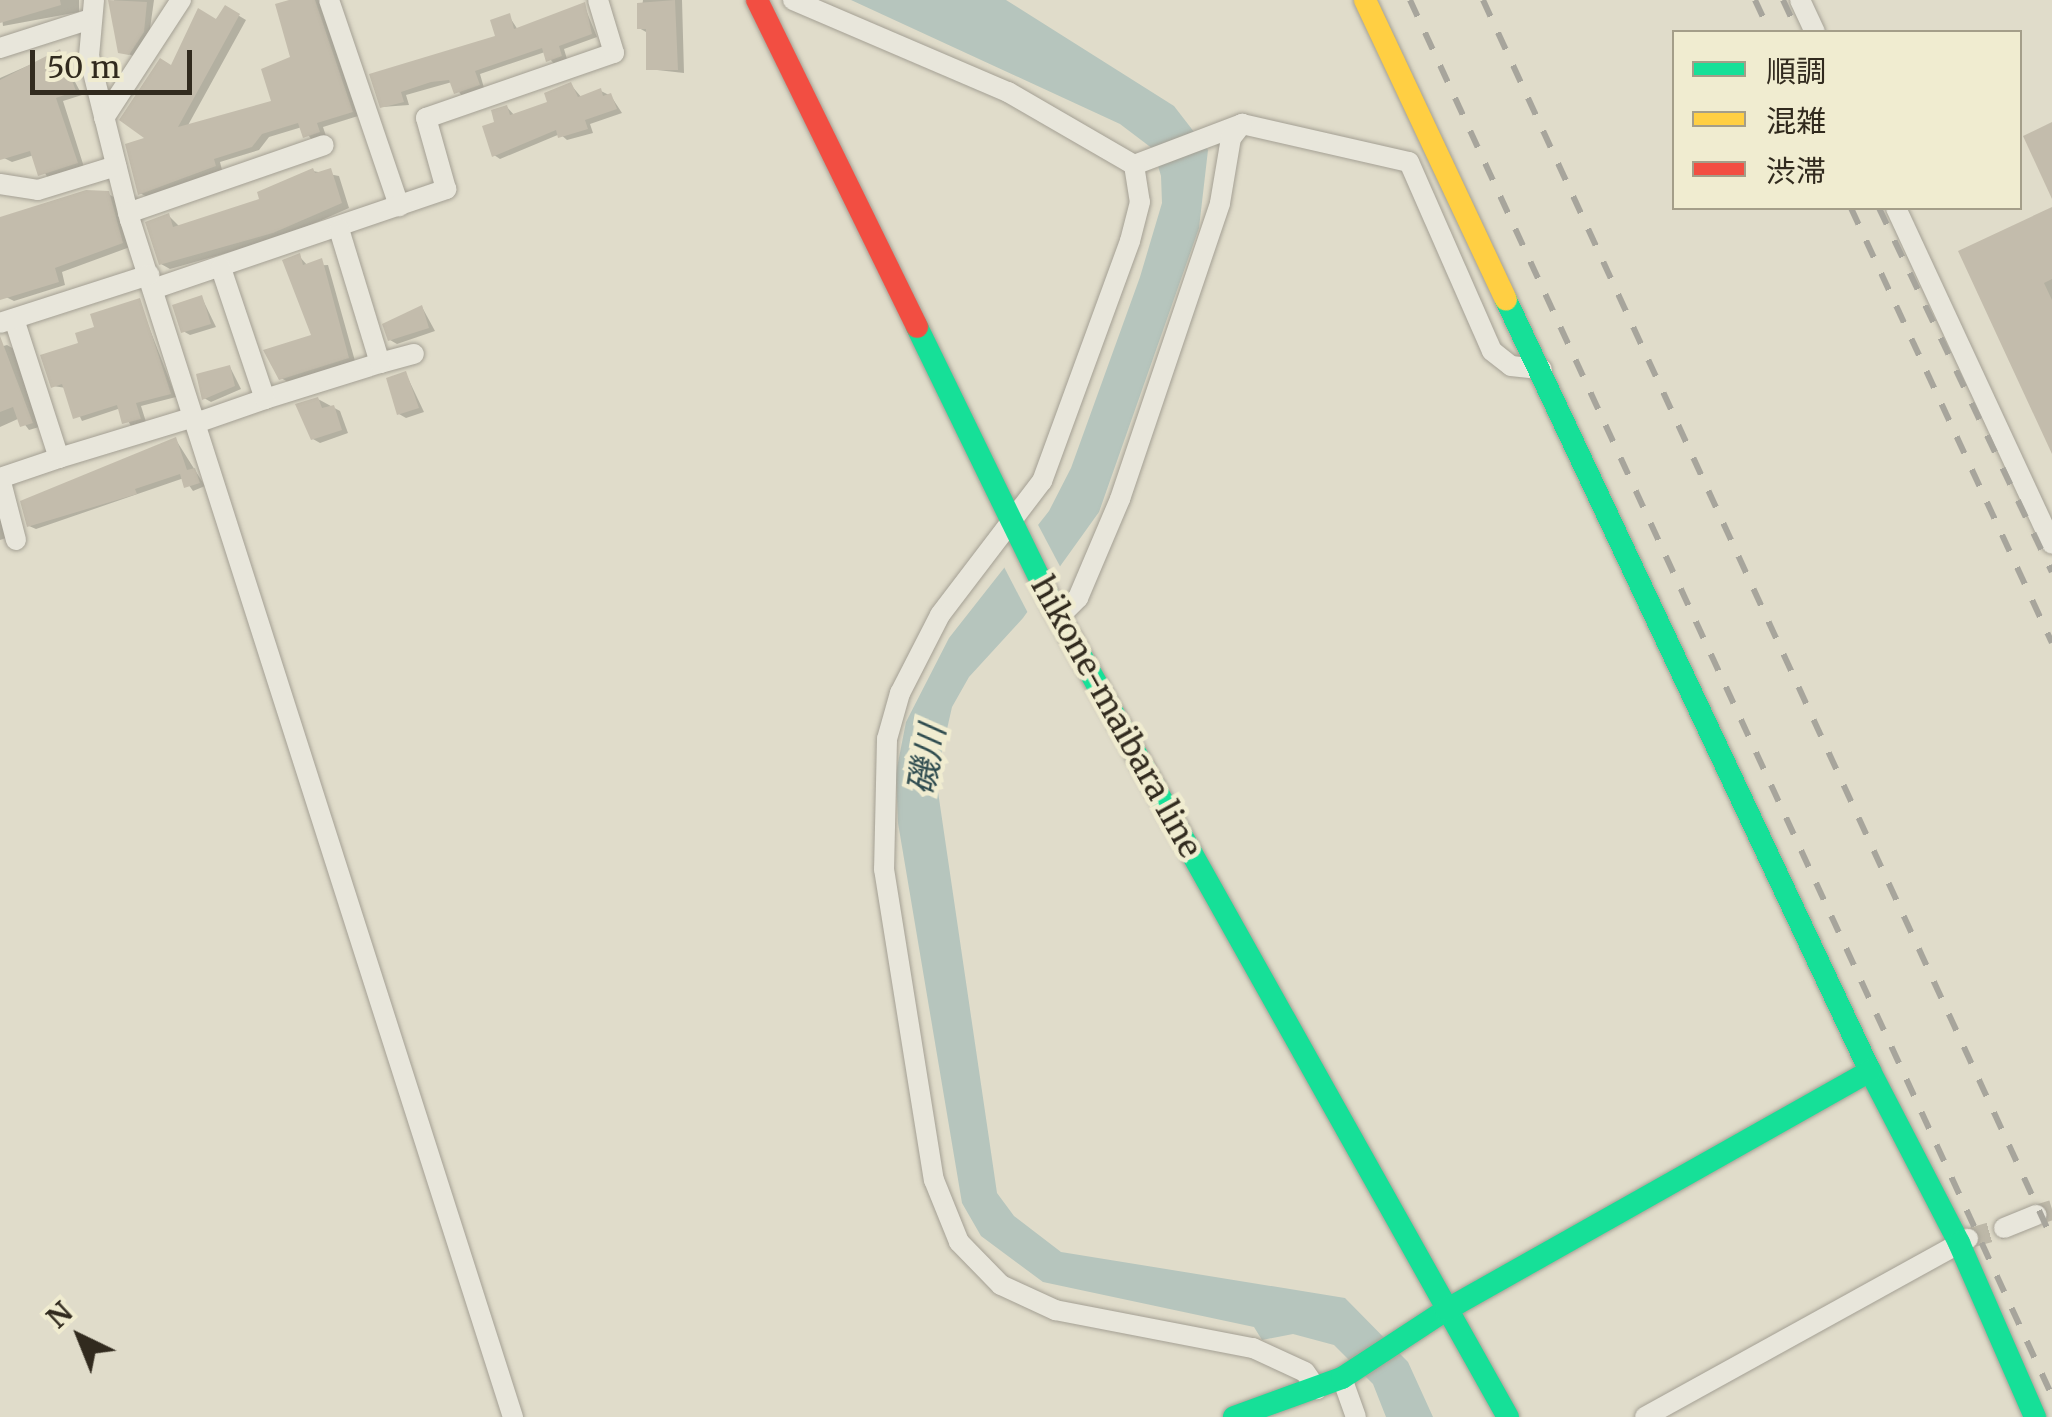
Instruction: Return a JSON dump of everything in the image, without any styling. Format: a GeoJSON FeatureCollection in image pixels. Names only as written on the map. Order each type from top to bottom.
{"type":"FeatureCollection","features":[{"type":"Feature","properties":{"kind":"street"},"geometry":{"type":"LineString","coordinates":[[104,118],[181,0]]}},
{"type":"Feature","properties":{"kind":"street"},"geometry":{"type":"LineString","coordinates":[[329,0],[399,206]]}},
{"type":"Feature","properties":{"kind":"street"},"geometry":{"type":"LineString","coordinates":[[60,458],[7,321],[151,282],[221,268],[446,188],[426,118],[614,53],[598,0]]}},
{"type":"Feature","properties":{"kind":"street","name":"hikone-maibara line"},"geometry":{"type":"LineString","coordinates":[[758,0],[1056,612],[1508,1417]]}},
{"type":"Feature","properties":{"kind":"street"},"geometry":{"type":"LineString","coordinates":[[793,0],[1008,92],[1139,164]]}},
{"type":"Feature","properties":{"kind":"street"},"geometry":{"type":"LineString","coordinates":[[1364,0],[1542,369],[1870,1071],[1965,1240],[2034,1417]]}},
{"type":"Feature","properties":{"kind":"street"},"geometry":{"type":"LineString","coordinates":[[1800,0],[1814,30]]}},
{"type":"Feature","properties":{"kind":"street"},"geometry":{"type":"LineString","coordinates":[[0,48],[92,10],[90,56],[128,213],[513,1417]]}},
{"type":"Feature","properties":{"kind":"street"},"geometry":{"type":"LineString","coordinates":[[1139,164],[1234,126],[1409,162],[1492,351],[1511,366],[1542,369]]}},
{"type":"Feature","properties":{"kind":"street"},"geometry":{"type":"LineString","coordinates":[[1056,612],[1078,598],[1120,499],[1220,203],[1234,126]]}},
{"type":"Feature","properties":{"kind":"street"},"geometry":{"type":"LineString","coordinates":[[128,213],[324,146]]}},
{"type":"Feature","properties":{"kind":"street"},"geometry":{"type":"LineString","coordinates":[[1139,164],[1140,202],[1130,242],[1042,481],[1013,530],[940,615],[900,694],[887,739],[884,869],[934,1180],[959,1242],[1001,1286],[1055,1310],[1252,1348],[1306,1372],[1317,1389]]}},
{"type":"Feature","properties":{"kind":"street"},"geometry":{"type":"LineString","coordinates":[[0,184],[38,190],[116,166]]}},
{"type":"Feature","properties":{"kind":"street"},"geometry":{"type":"LineString","coordinates":[[1897,210],[2052,544]]}},
{"type":"Feature","properties":{"kind":"street"},"geometry":{"type":"LineString","coordinates":[[339,229],[380,363]]}},
{"type":"Feature","properties":{"kind":"street"},"geometry":{"type":"LineString","coordinates":[[221,268],[266,399]]}},
{"type":"Feature","properties":{"kind":"street"},"geometry":{"type":"LineString","coordinates":[[16,540],[0,478],[414,354]]}},
{"type":"Feature","properties":{"kind":"street"},"geometry":{"type":"LineString","coordinates":[[1234,1417],[1344,1377],[1446,1310],[1870,1071]]}},
{"type":"Feature","properties":{"kind":"street"},"geometry":{"type":"LineString","coordinates":[[2004,1228],[2036,1216]]}},
{"type":"Feature","properties":{"kind":"street"},"geometry":{"type":"LineString","coordinates":[[1645,1417],[1965,1240]]}},
{"type":"Feature","properties":{"kind":"street"},"geometry":{"type":"LineString","coordinates":[[1344,1377],[1356,1417]]}},
{"type":"Feature","properties":{"kind":"water","name":"磯川"},"geometry":{"type":"Polygon","coordinates":[[[851,0],[1006,0],[1174,106],[1208,150],[1199,228],[1099,512],[1023,618],[969,677],[952,707],[936,778],[997,1193],[1014,1216],[1061,1252],[1345,1298],[1408,1362],[1433,1417],[1386,1417],[1373,1384],[1334,1345],[1293,1334],[1262,1340],[1254,1327],[1043,1282],[981,1236],[962,1203],[898,823],[896,773],[906,722],[949,638],[1049,511],[1071,468],[1140,277],[1162,203],[1161,176],[1153,149],[1120,124],[851,0]]]}},
{"type":"Feature","properties":{"kind":"pier"},"geometry":{"type":"Polygon","coordinates":[[[1036,521],[1063,572],[1030,617],[1003,565],[1036,521]]]}},
{"type":"Feature","properties":{"kind":"building"},"geometry":{"type":"Polygon","coordinates":[[[0,0],[60,0],[61,5],[0,23],[0,0]]]}},
{"type":"Feature","properties":{"kind":"building"},"geometry":{"type":"Polygon","coordinates":[[[108,0],[147,2],[144,32],[129,55],[118,53],[108,0]]]}},
{"type":"Feature","properties":{"kind":"building"},"geometry":{"type":"Polygon","coordinates":[[[315,0],[353,112],[317,123],[320,132],[303,138],[298,123],[262,134],[252,147],[214,159],[216,166],[138,195],[125,144],[144,138],[119,120],[160,58],[171,65],[198,8],[216,19],[225,5],[240,14],[178,127],[271,101],[261,69],[290,57],[275,4],[315,0]]]}},
{"type":"Feature","properties":{"kind":"building"},"geometry":{"type":"Polygon","coordinates":[[[675,0],[678,70],[646,70],[646,29],[637,29],[637,3],[675,0]]]}},
{"type":"Feature","properties":{"kind":"building"},"geometry":{"type":"Polygon","coordinates":[[[585,2],[592,34],[559,46],[562,56],[546,62],[542,48],[475,71],[480,85],[454,94],[449,80],[431,82],[401,92],[404,102],[380,108],[369,74],[495,36],[490,20],[510,13],[514,29],[585,2]]]}},
{"type":"Feature","properties":{"kind":"building"},"geometry":{"type":"Polygon","coordinates":[[[60,49],[76,91],[56,98],[78,163],[38,176],[30,151],[0,160],[0,80],[60,49]]]}},
{"type":"Feature","properties":{"kind":"building"},"geometry":{"type":"Polygon","coordinates":[[[571,82],[578,97],[601,88],[603,96],[611,93],[617,109],[585,120],[588,129],[558,138],[556,130],[492,157],[482,126],[494,122],[491,110],[507,105],[510,115],[547,102],[544,93],[571,82]]]}},
{"type":"Feature","properties":{"kind":"building"},"geometry":{"type":"Polygon","coordinates":[[[2052,122],[2052,199],[2023,136],[2052,122]]]}},
{"type":"Feature","properties":{"kind":"building"},"geometry":{"type":"Polygon","coordinates":[[[313,168],[315,173],[331,168],[342,203],[273,233],[159,265],[145,222],[169,213],[173,227],[259,199],[257,192],[313,168]]]}},
{"type":"Feature","properties":{"kind":"building"},"geometry":{"type":"Polygon","coordinates":[[[86,190],[109,191],[123,243],[55,268],[59,282],[0,300],[0,217],[86,190]]]}},
{"type":"Feature","properties":{"kind":"building"},"geometry":{"type":"Polygon","coordinates":[[[2052,207],[2052,279],[2044,283],[2052,300],[2052,454],[1958,251],[2052,207]]]}},
{"type":"Feature","properties":{"kind":"building"},"geometry":{"type":"Polygon","coordinates":[[[300,253],[303,265],[322,258],[349,358],[279,380],[263,350],[311,335],[282,260],[300,253]]]}},
{"type":"Feature","properties":{"kind":"building"},"geometry":{"type":"Polygon","coordinates":[[[202,295],[211,324],[181,333],[172,305],[202,295]]]}},
{"type":"Feature","properties":{"kind":"building"},"geometry":{"type":"Polygon","coordinates":[[[140,298],[171,394],[136,403],[141,419],[122,424],[117,405],[73,419],[62,384],[51,388],[40,355],[78,343],[75,333],[94,327],[90,314],[140,298]]]}},
{"type":"Feature","properties":{"kind":"building"},"geometry":{"type":"Polygon","coordinates":[[[422,305],[429,328],[388,341],[382,324],[422,305]]]}},
{"type":"Feature","properties":{"kind":"building"},"geometry":{"type":"Polygon","coordinates":[[[0,336],[33,423],[20,427],[13,407],[0,412],[0,336]]]}},
{"type":"Feature","properties":{"kind":"building"},"geometry":{"type":"Polygon","coordinates":[[[230,365],[235,386],[202,400],[196,374],[230,365]]]}},
{"type":"Feature","properties":{"kind":"building"},"geometry":{"type":"Polygon","coordinates":[[[406,371],[419,408],[397,415],[386,378],[406,371]]]}},
{"type":"Feature","properties":{"kind":"building"},"geometry":{"type":"Polygon","coordinates":[[[318,397],[322,408],[334,405],[342,430],[311,440],[295,404],[318,397]]]}},
{"type":"Feature","properties":{"kind":"building"},"geometry":{"type":"Polygon","coordinates":[[[176,437],[187,470],[195,468],[200,483],[184,488],[180,474],[135,489],[137,494],[27,527],[20,501],[176,437]]]}},
{"type":"Feature","properties":{"kind":"tunnel"},"geometry":{"type":"LineString","coordinates":[[2036,1215],[2052,1210]]}},
{"type":"Feature","properties":{"kind":"tunnel"},"geometry":{"type":"LineString","coordinates":[[1970,1238],[2004,1228]]}},
{"type":"Feature","properties":{"kind":"railway"},"geometry":{"type":"LineString","coordinates":[[1410,0],[2052,1396]]}},
{"type":"Feature","properties":{"kind":"railway"},"geometry":{"type":"LineString","coordinates":[[1483,0],[2052,1239]]}},
{"type":"Feature","properties":{"kind":"railway"},"geometry":{"type":"LineString","coordinates":[[1755,0],[1769,30]]}},
{"type":"Feature","properties":{"kind":"railway"},"geometry":{"type":"LineString","coordinates":[[1783,0],[1797,30]]}},
{"type":"Feature","properties":{"kind":"railway"},"geometry":{"type":"LineString","coordinates":[[1852,210],[2052,643]]}},
{"type":"Feature","properties":{"kind":"railway"},"geometry":{"type":"LineString","coordinates":[[1880,210],[2052,572]]}},
{"type":"Feature","properties":{"kind":"traffic: fast"},"geometry":{"type":"LineString","coordinates":[[1506,300],[1870,1071],[1959,1243],[2035,1417]]}},
{"type":"Feature","properties":{"kind":"traffic: fast"},"geometry":{"type":"LineString","coordinates":[[917,327],[1053,606],[1508,1417]]}},
{"type":"Feature","properties":{"kind":"traffic: fast"},"geometry":{"type":"LineString","coordinates":[[1234,1417],[1342,1378],[1446,1310],[1870,1071]]}},
{"type":"Feature","properties":{"kind":"traffic: slow"},"geometry":{"type":"LineString","coordinates":[[1365,0],[1506,300]]}},
{"type":"Feature","properties":{"kind":"traffic: jam"},"geometry":{"type":"LineString","coordinates":[[757,0],[917,327]]}}]}
